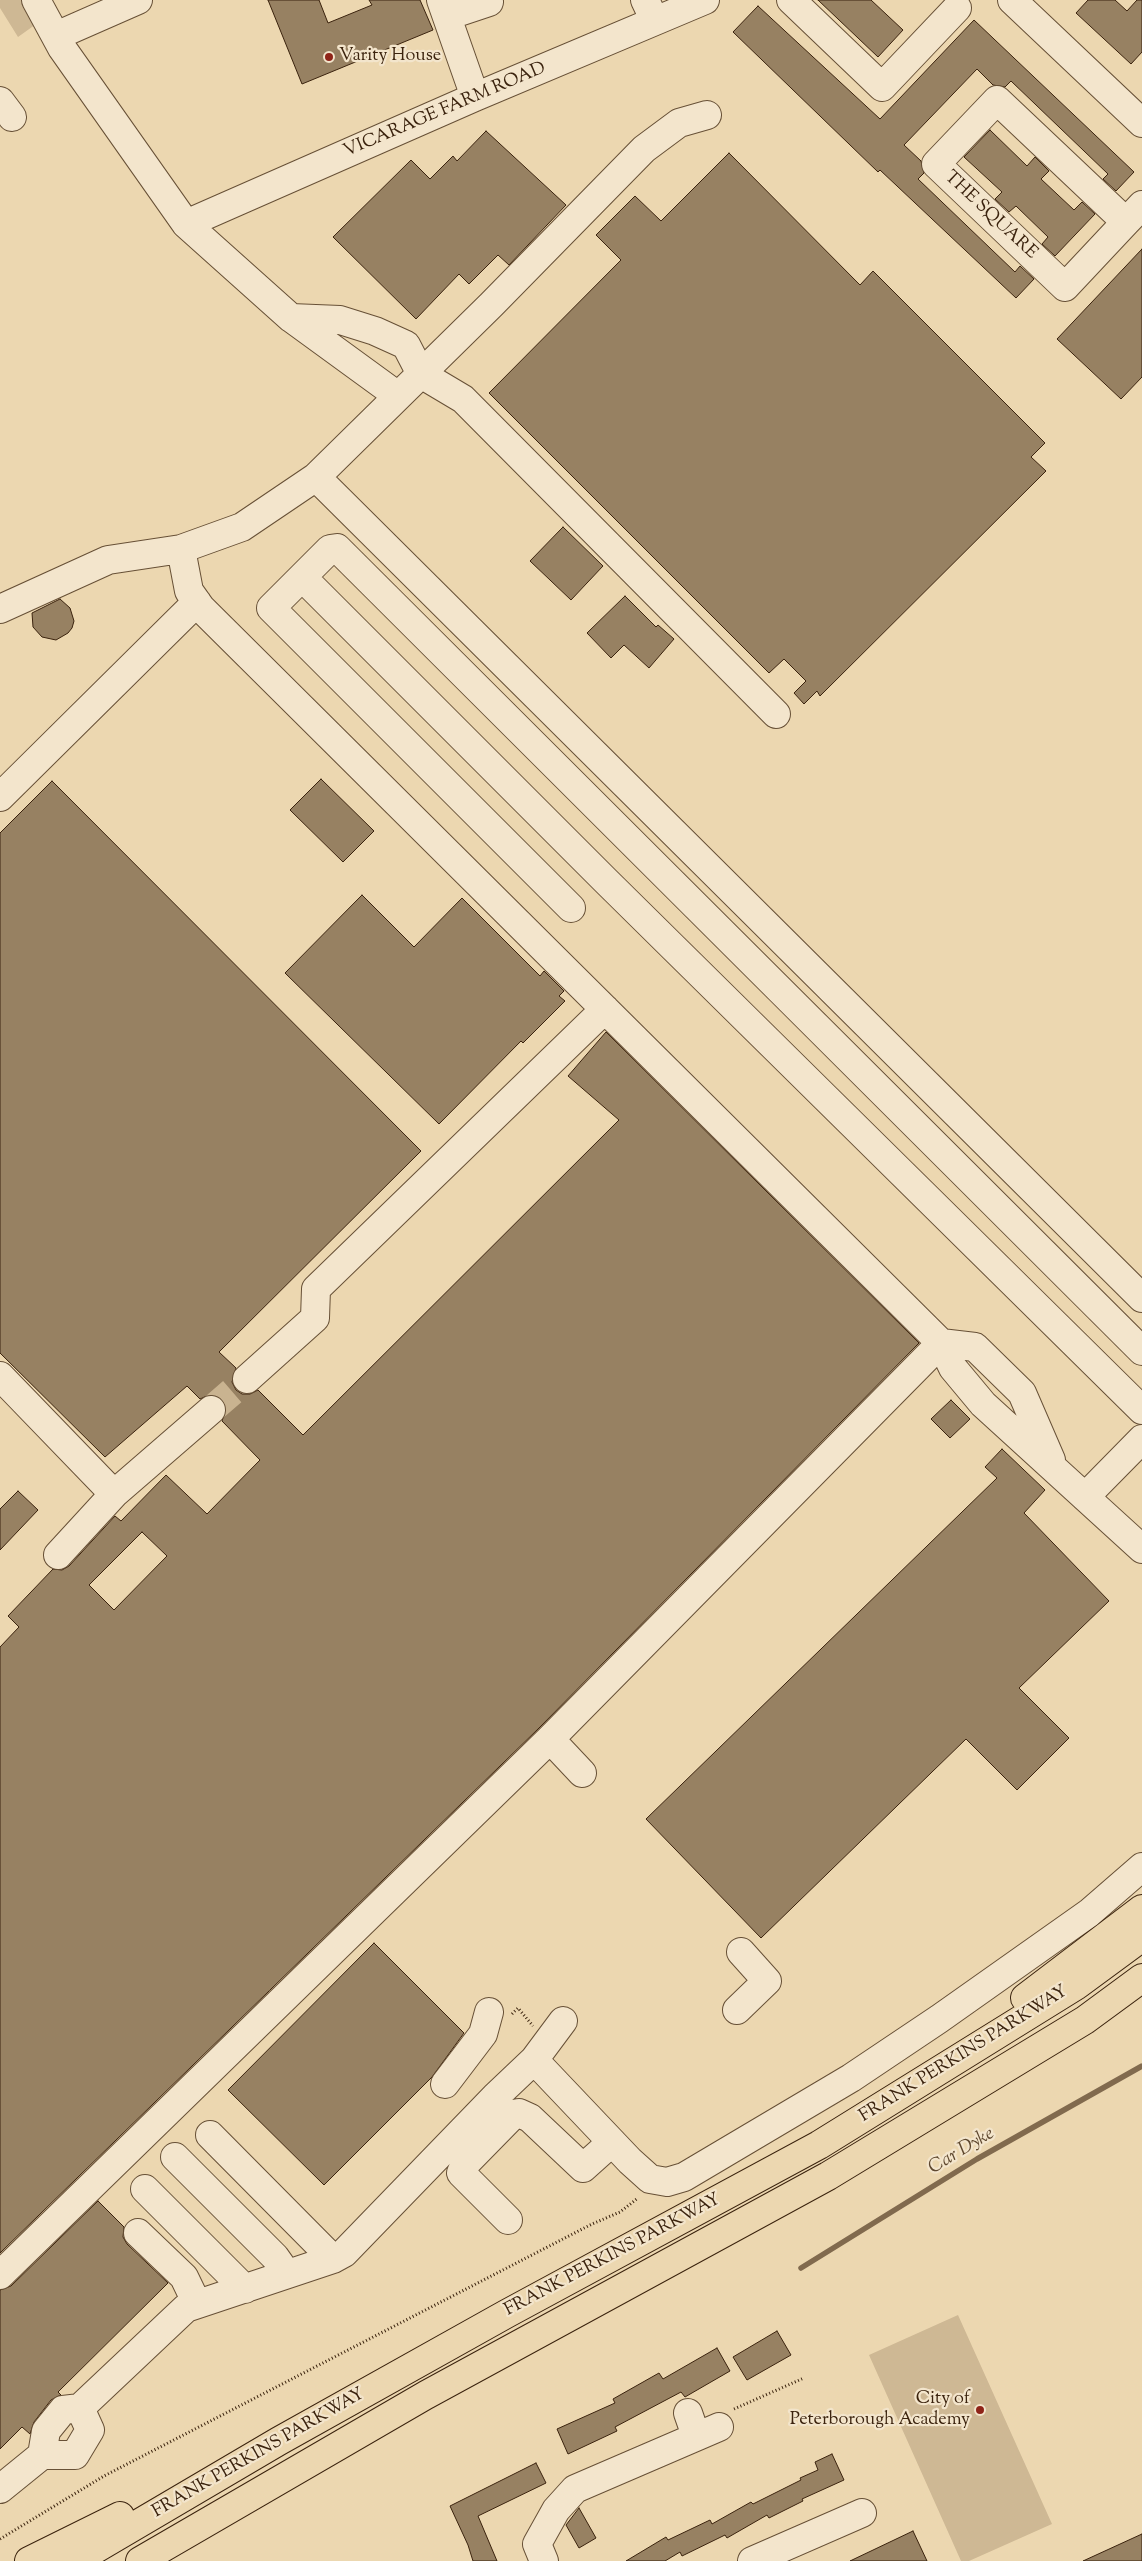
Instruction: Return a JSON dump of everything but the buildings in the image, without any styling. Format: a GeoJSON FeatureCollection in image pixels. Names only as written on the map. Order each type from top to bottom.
{"type":"FeatureCollection","features":[{"type":"Feature","properties":{"kind":"highway"},"geometry":{"type":"LineString","coordinates":[[892,2099],[1142,1909]]}},
{"type":"Feature","properties":{"kind":"highway","name":"FRANK PERKINS PARKWAY"},"geometry":{"type":"LineString","coordinates":[[75,2561],[279,2441],[508,2313],[819,2145],[1076,1984],[1142,1937]]}},
{"type":"Feature","properties":{"kind":"highway","name":"FRANK PERKINS PARKWAY"},"geometry":{"type":"LineString","coordinates":[[140,2561],[426,2395],[828,2176],[1085,2020],[1142,1978]]}},
{"type":"Feature","properties":{"kind":"highway"},"geometry":{"type":"LineString","coordinates":[[29,2561],[279,2441]]}},
{"type":"Feature","properties":{"kind":"highway"},"geometry":{"type":"LineString","coordinates":[[161,2561],[268,2486]]}},
{"type":"Feature","properties":{"kind":"street"},"geometry":{"type":"LineString","coordinates":[[36,0],[56,36],[186,224],[291,318],[398,396]]}},
{"type":"Feature","properties":{"kind":"street"},"geometry":{"type":"LineString","coordinates":[[56,36],[138,0]]}},
{"type":"Feature","properties":{"kind":"street"},"geometry":{"type":"LineString","coordinates":[[475,97],[444,8],[488,2],[488,0]]}},
{"type":"Feature","properties":{"kind":"street","name":"VICARAGE FARM ROAD"},"geometry":{"type":"LineString","coordinates":[[186,224],[475,97],[650,10],[705,0]]}},
{"type":"Feature","properties":{"kind":"street"},"geometry":{"type":"LineString","coordinates":[[791,0],[882,87],[957,8]]}},
{"type":"Feature","properties":{"kind":"street"},"geometry":{"type":"LineString","coordinates":[[1012,0],[1142,123]]}},
{"type":"Feature","properties":{"kind":"street","name":"THE SQUARE"},"geometry":{"type":"LineString","coordinates":[[997,100],[1134,214],[1065,287],[936,164],[997,100]]}},
{"type":"Feature","properties":{"kind":"street"},"geometry":{"type":"LineString","coordinates":[[0,609],[108,560],[181,549],[242,527],[316,477],[644,149],[679,123],[708,115]]}},
{"type":"Feature","properties":{"kind":"street"},"geometry":{"type":"LineString","coordinates":[[291,318],[340,320],[375,331],[406,345],[421,374],[463,399],[776,714]]}},
{"type":"Feature","properties":{"kind":"street"},"geometry":{"type":"LineString","coordinates":[[316,477],[1142,1298]]}},
{"type":"Feature","properties":{"kind":"street"},"geometry":{"type":"LineString","coordinates":[[571,908],[272,608],[330,549],[337,548],[1142,1351]]}},
{"type":"Feature","properties":{"kind":"street"},"geometry":{"type":"LineString","coordinates":[[181,549],[190,591],[197,602],[941,1343],[975,1347],[1022,1393],[1056,1471],[1142,1549]]}},
{"type":"Feature","properties":{"kind":"street"},"geometry":{"type":"LineString","coordinates":[[302,577],[683,957],[1142,1410]]}},
{"type":"Feature","properties":{"kind":"street"},"geometry":{"type":"LineString","coordinates":[[0,796],[197,602]]}},
{"type":"Feature","properties":{"kind":"street"},"geometry":{"type":"LineString","coordinates":[[246,1379],[315,1318],[316,1289],[605,1009]]}},
{"type":"Feature","properties":{"kind":"street"},"geometry":{"type":"LineString","coordinates":[[0,2275],[550,1739],[941,1343]]}},
{"type":"Feature","properties":{"kind":"street"},"geometry":{"type":"LineString","coordinates":[[0,1376],[114,1494]]}},
{"type":"Feature","properties":{"kind":"street"},"geometry":{"type":"LineString","coordinates":[[58,1555],[114,1494],[211,1410]]}},
{"type":"Feature","properties":{"kind":"street"},"geometry":{"type":"LineString","coordinates":[[1084,1497],[1136,1445],[1128,1438],[1142,1422]]}},
{"type":"Feature","properties":{"kind":"street"},"geometry":{"type":"LineString","coordinates":[[550,1739],[582,1773]]}},
{"type":"Feature","properties":{"kind":"street"},"geometry":{"type":"LineString","coordinates":[[534,2060],[630,2161],[650,2179],[668,2182],[684,2177],[851,2078],[939,2019],[1090,1912],[1142,1867]]}},
{"type":"Feature","properties":{"kind":"street"},"geometry":{"type":"LineString","coordinates":[[737,2010],[767,1980],[741,1952]]}},
{"type":"Feature","properties":{"kind":"street"},"geometry":{"type":"LineString","coordinates":[[42,2455],[46,2431],[63,2410],[80,2408],[186,2308],[333,2259],[344,2253],[495,2097],[534,2060],[552,2022]]}},
{"type":"Feature","properties":{"kind":"street"},"geometry":{"type":"LineString","coordinates":[[445,2084],[486,2023]]}},
{"type":"Feature","properties":{"kind":"street"},"geometry":{"type":"LineString","coordinates":[[508,2220],[461,2173],[465,2164],[514,2114],[520,2113],[530,2118],[583,2168],[612,2142]]}},
{"type":"Feature","properties":{"kind":"street"},"geometry":{"type":"LineString","coordinates":[[210,2135],[333,2259]]}},
{"type":"Feature","properties":{"kind":"street"},"geometry":{"type":"LineString","coordinates":[[175,2157],[275,2257],[287,2274]]}},
{"type":"Feature","properties":{"kind":"street"},"geometry":{"type":"LineString","coordinates":[[145,2189],[245,2289]]}},
{"type":"Feature","properties":{"kind":"street"},"geometry":{"type":"LineString","coordinates":[[138,2233],[184,2277],[197,2304]]}},
{"type":"Feature","properties":{"kind":"street"},"geometry":{"type":"LineString","coordinates":[[0,2489],[42,2455],[75,2455],[90,2430],[80,2408]]}},
{"type":"Feature","properties":{"kind":"street"},"geometry":{"type":"LineString","coordinates":[[544,2561],[537,2544],[556,2510],[575,2489],[701,2425]]}},
{"type":"Feature","properties":{"kind":"street"},"geometry":{"type":"LineString","coordinates":[[752,2561],[853,2517]]}},
{"type":"Feature","properties":{"kind":"path"},"geometry":{"type":"LineString","coordinates":[[486,2023],[488,2036],[518,2008],[536,2029],[552,2022]]}},
{"type":"Feature","properties":{"kind":"path"},"geometry":{"type":"LineString","coordinates":[[0,2539],[104,2476],[592,2224],[620,2212],[647,2191],[655,2180]]}},
{"type":"Feature","properties":{"kind":"path"},"geometry":{"type":"LineString","coordinates":[[701,2425],[804,2378]]}},
{"type":"Feature","properties":{"kind":"shaded area"},"geometry":{"type":"Polygon","coordinates":[[[0,0],[26,0],[39,22],[18,37],[0,8],[0,0]]]}},
{"type":"Feature","properties":{"kind":"shaded area"},"geometry":{"type":"Polygon","coordinates":[[[958,2315],[1052,2524],[969,2561],[961,2561],[869,2355],[958,2315]]]}},
{"type":"Feature","properties":{"kind":"waterway","name":"Car Dyke"},"geometry":{"type":"LineString","coordinates":[[801,2268],[977,2159],[1142,2066]]}},
{"type":"Feature","properties":{"kind":"tunnel"},"geometry":{"type":"LineString","coordinates":[[211,1410],[247,1379]]}},
{"type":"Feature","properties":{"kind":"place","name":"Varity House"},"geometry":{"type":"Point","coordinates":[329,57]}},
{"type":"Feature","properties":{"kind":"place","name":"City of Peterborough Academy"},"geometry":{"type":"Point","coordinates":[980,2410]}}]}
